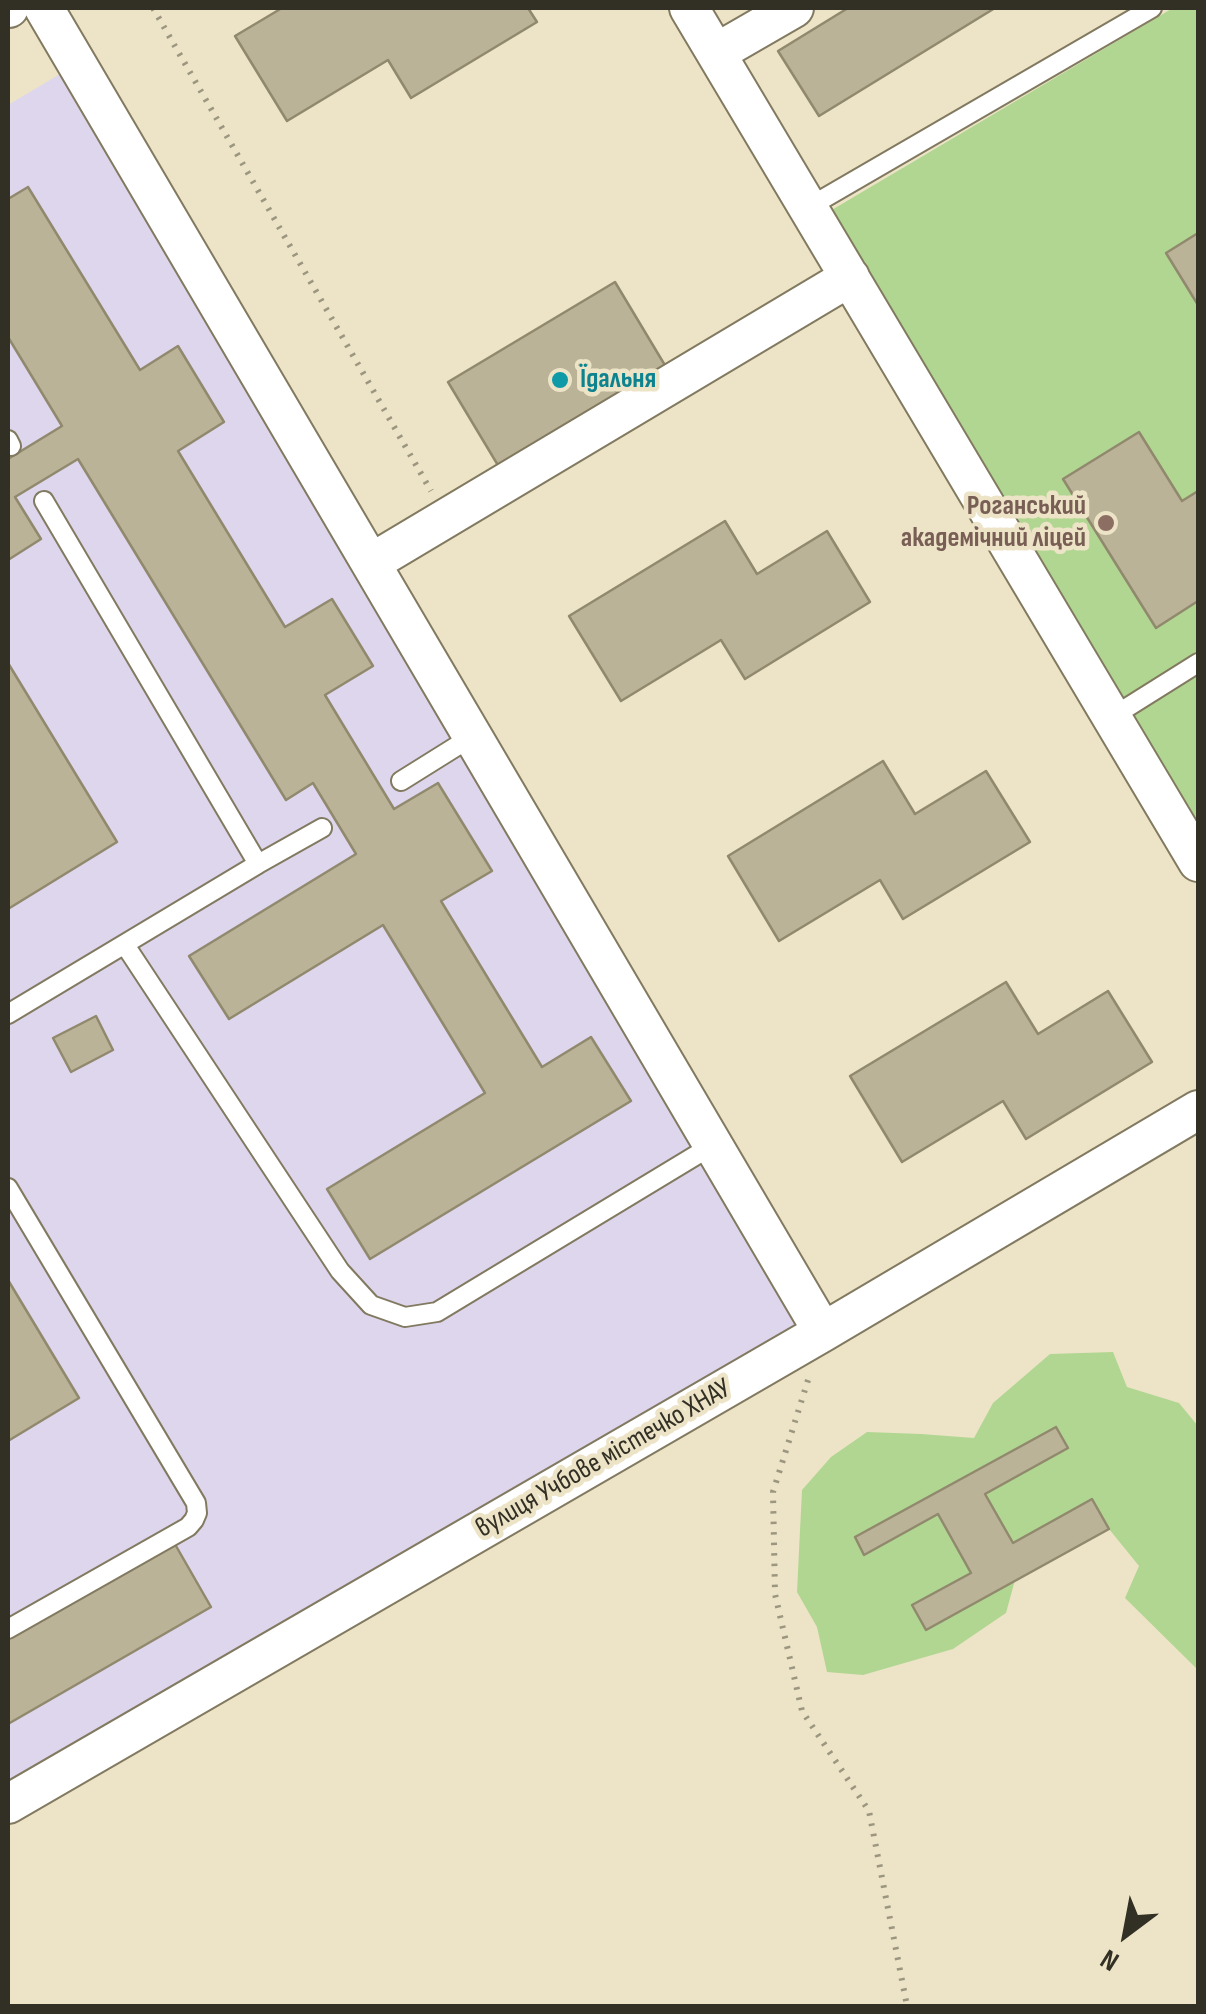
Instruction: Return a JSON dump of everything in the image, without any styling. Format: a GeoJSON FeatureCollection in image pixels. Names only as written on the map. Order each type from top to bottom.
{"type":"FeatureCollection","features":[{"type":"Feature","properties":{"kind":"street"},"geometry":{"type":"LineString","coordinates":[[44,8],[823,1332]]}},
{"type":"Feature","properties":{"kind":"street"},"geometry":{"type":"LineString","coordinates":[[688,8],[1198,862]]}},
{"type":"Feature","properties":{"kind":"street"},"geometry":{"type":"LineString","coordinates":[[716,53],[794,8]]}},
{"type":"Feature","properties":{"kind":"street"},"geometry":{"type":"LineString","coordinates":[[371,563],[850,277]]}},
{"type":"Feature","properties":{"kind":"street","name":"вулиця Учбове містечко ХНАУ"},"geometry":{"type":"LineString","coordinates":[[8,1804],[1198,1110]]}},
{"type":"Feature","properties":{"kind":"lane"},"geometry":{"type":"LineString","coordinates":[[808,206],[1152,8]]}},
{"type":"Feature","properties":{"kind":"lane"},"geometry":{"type":"LineString","coordinates":[[44,502],[258,864]]}},
{"type":"Feature","properties":{"kind":"lane"},"geometry":{"type":"LineString","coordinates":[[1112,716],[1198,664]]}},
{"type":"Feature","properties":{"kind":"lane"},"geometry":{"type":"LineString","coordinates":[[400,781],[473,736]]}},
{"type":"Feature","properties":{"kind":"lane"},"geometry":{"type":"LineString","coordinates":[[8,1014],[322,828]]}},
{"type":"Feature","properties":{"kind":"lane"},"geometry":{"type":"LineString","coordinates":[[125,945],[340,1271],[371,1306],[405,1317],[436,1312],[714,1146]]}},
{"type":"Feature","properties":{"kind":"lane"},"geometry":{"type":"LineString","coordinates":[[8,1188],[196,1504],[197,1513],[188,1526],[8,1629]]}},
{"type":"Feature","properties":{"kind":"path"},"geometry":{"type":"LineString","coordinates":[[153,8],[446,518]]}},
{"type":"Feature","properties":{"kind":"path"},"geometry":{"type":"LineString","coordinates":[[823,1332],[773,1492],[775,1594],[802,1711],[869,1811],[906,2006]]}},
{"type":"Feature","properties":{"kind":"shaded area"},"geometry":{"type":"Polygon","coordinates":[[[77,64],[823,1332],[8,1805],[8,105],[77,64]]]}},
{"type":"Feature","properties":{"kind":"green space","name":"Роганський академічний ліцей"},"geometry":{"type":"Polygon","coordinates":[[[1173,8],[1198,8],[1198,835],[830,211],[1173,8]]]}},
{"type":"Feature","properties":{"kind":"green space"},"geometry":{"type":"Polygon","coordinates":[[[1113,1352],[1127,1387],[1179,1403],[1198,1426],[1198,1670],[1125,1598],[1139,1566],[1092,1500],[1013,1543],[985,1494],[1068,1448],[1056,1427],[855,1537],[865,1554],[938,1514],[971,1573],[913,1605],[1015,1580],[1006,1613],[953,1649],[863,1675],[827,1672],[817,1627],[797,1592],[802,1490],[831,1457],[867,1432],[974,1438],[993,1403],[1050,1354],[1113,1352]]]}},
{"type":"Feature","properties":{"kind":"building"},"geometry":{"type":"Polygon","coordinates":[[[282,8],[528,8],[537,22],[411,98],[388,60],[287,121],[235,36],[282,8]]]}},
{"type":"Feature","properties":{"kind":"building"},"geometry":{"type":"Polygon","coordinates":[[[848,8],[995,8],[819,116],[778,51],[848,8]]]}},
{"type":"Feature","properties":{"kind":"building"},"geometry":{"type":"Polygon","coordinates":[[[28,187],[140,370],[178,346],[224,422],[178,451],[285,627],[332,599],[373,666],[325,695],[394,809],[438,783],[492,871],[441,901],[542,1067],[591,1037],[631,1101],[370,1259],[327,1189],[485,1093],[383,925],[229,1019],[189,956],[356,854],[313,783],[286,800],[78,459],[15,497],[41,539],[8,560],[8,459],[62,426],[8,337],[8,199],[28,187]]]}},
{"type":"Feature","properties":{"kind":"building"},"geometry":{"type":"Polygon","coordinates":[[[1198,233],[1198,305],[1166,253],[1198,233]]]}},
{"type":"Feature","properties":{"kind":"building","name":"Їдальня"},"geometry":{"type":"Polygon","coordinates":[[[615,282],[672,377],[505,477],[448,382],[615,282]]]}},
{"type":"Feature","properties":{"kind":"building"},"geometry":{"type":"Polygon","coordinates":[[[1139,432],[1182,501],[1198,491],[1198,601],[1156,628],[1063,479],[1139,432]]]}},
{"type":"Feature","properties":{"kind":"building"},"geometry":{"type":"Polygon","coordinates":[[[725,521],[757,574],[827,531],[870,602],[745,679],[721,640],[621,701],[569,616],[725,521]]]}},
{"type":"Feature","properties":{"kind":"building"},"geometry":{"type":"Polygon","coordinates":[[[8,663],[117,842],[8,909],[8,663]]]}},
{"type":"Feature","properties":{"kind":"building"},"geometry":{"type":"Polygon","coordinates":[[[883,761],[915,814],[986,771],[1030,842],[903,919],[880,880],[779,941],[728,856],[883,761]]]}},
{"type":"Feature","properties":{"kind":"building"},"geometry":{"type":"Polygon","coordinates":[[[1006,982],[1038,1034],[1108,991],[1152,1062],[1026,1139],[1003,1101],[902,1162],[850,1076],[1006,982]]]}},
{"type":"Feature","properties":{"kind":"building"},"geometry":{"type":"Polygon","coordinates":[[[96,1016],[113,1050],[71,1072],[53,1038],[96,1016]]]}},
{"type":"Feature","properties":{"kind":"building"},"geometry":{"type":"Polygon","coordinates":[[[8,1280],[79,1398],[8,1441],[8,1280]]]}},
{"type":"Feature","properties":{"kind":"building"},"geometry":{"type":"Polygon","coordinates":[[[1056,1427],[1068,1448],[985,1494],[1013,1543],[1092,1499],[1109,1529],[926,1630],[912,1605],[971,1573],[938,1514],[864,1555],[855,1537],[1056,1427]]]}},
{"type":"Feature","properties":{"kind":"building"},"geometry":{"type":"Polygon","coordinates":[[[172,1539],[211,1607],[8,1724],[8,1634],[172,1539]]]}},
{"type":"Feature","properties":{"kind":"place","name":"Їдальня"},"geometry":{"type":"Point","coordinates":[560,380]}},
{"type":"Feature","properties":{"kind":"place","name":"Роганський академічний ліцей"},"geometry":{"type":"Point","coordinates":[1106,523]}}]}
